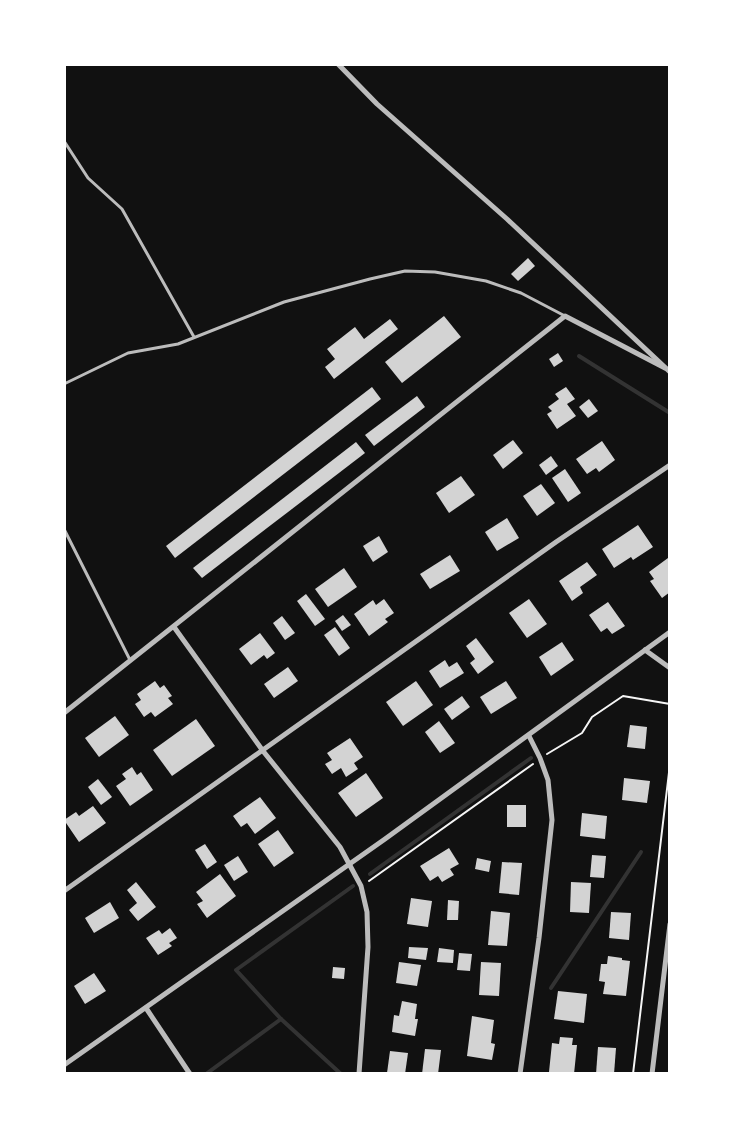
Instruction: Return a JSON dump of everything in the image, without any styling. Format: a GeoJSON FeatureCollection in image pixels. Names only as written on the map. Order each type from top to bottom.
{"type":"FeatureCollection","features":[{"type":"Feature","properties":{"kind":"street"},"geometry":{"type":"LineString","coordinates":[[338,64],[377,104],[507,219],[667,370]]}},
{"type":"Feature","properties":{"kind":"street"},"geometry":{"type":"LineString","coordinates":[[64,713],[565,316],[667,370]]}},
{"type":"Feature","properties":{"kind":"street"},"geometry":{"type":"LineString","coordinates":[[64,891],[546,549],[669,465]]}},
{"type":"Feature","properties":{"kind":"street"},"geometry":{"type":"LineString","coordinates":[[174,627],[263,750],[340,847],[362,886],[367,912],[368,947],[359,1074]]}},
{"type":"Feature","properties":{"kind":"street"},"geometry":{"type":"LineString","coordinates":[[64,1065],[529,736],[669,632]]}},
{"type":"Feature","properties":{"kind":"street"},"geometry":{"type":"LineString","coordinates":[[645,650],[669,668]]}},
{"type":"Feature","properties":{"kind":"street"},"geometry":{"type":"LineString","coordinates":[[520,1074],[539,938],[552,820],[548,780],[529,736]]}},
{"type":"Feature","properties":{"kind":"street"},"geometry":{"type":"LineString","coordinates":[[652,1074],[667,971],[669,924]]}},
{"type":"Feature","properties":{"kind":"street"},"geometry":{"type":"LineString","coordinates":[[146,1008],[190,1074]]}},
{"type":"Feature","properties":{"kind":"lane"},"geometry":{"type":"LineString","coordinates":[[64,141],[88,178],[122,209],[194,337]]}},
{"type":"Feature","properties":{"kind":"lane"},"geometry":{"type":"LineString","coordinates":[[64,384],[128,353],[178,344],[284,302],[405,271],[435,272],[486,281],[521,293],[565,316]]}},
{"type":"Feature","properties":{"kind":"lane"},"geometry":{"type":"LineString","coordinates":[[64,529],[130,662]]}},
{"type":"Feature","properties":{"kind":"path"},"geometry":{"type":"LineString","coordinates":[[362,886],[540,758],[582,733],[592,717],[623,696],[669,704]]}},
{"type":"Feature","properties":{"kind":"path"},"geometry":{"type":"LineString","coordinates":[[633,1074],[669,764]]}},
{"type":"Feature","properties":{"kind":"building"},"geometry":{"type":"Polygon","coordinates":[[[528,258],[535,266],[518,281],[511,274],[528,258]]]}},
{"type":"Feature","properties":{"kind":"building"},"geometry":{"type":"Polygon","coordinates":[[[444,316],[461,337],[402,383],[385,362],[444,316]]]}},
{"type":"Feature","properties":{"kind":"building"},"geometry":{"type":"Polygon","coordinates":[[[390,319],[398,329],[334,379],[325,367],[335,359],[327,349],[355,327],[364,339],[390,319]]]}},
{"type":"Feature","properties":{"kind":"building"},"geometry":{"type":"Polygon","coordinates":[[[558,353],[563,361],[554,367],[549,359],[558,353]]]}},
{"type":"Feature","properties":{"kind":"building"},"geometry":{"type":"Polygon","coordinates":[[[372,387],[381,399],[175,558],[166,546],[372,387]]]}},
{"type":"Feature","properties":{"kind":"building"},"geometry":{"type":"Polygon","coordinates":[[[566,387],[575,399],[567,404],[576,416],[557,429],[547,414],[552,411],[548,407],[559,399],[555,394],[566,387]]]}},
{"type":"Feature","properties":{"kind":"building"},"geometry":{"type":"Polygon","coordinates":[[[417,396],[425,407],[374,446],[365,435],[417,396]]]}},
{"type":"Feature","properties":{"kind":"building"},"geometry":{"type":"Polygon","coordinates":[[[589,399],[598,411],[588,418],[579,407],[589,399]]]}},
{"type":"Feature","properties":{"kind":"building"},"geometry":{"type":"Polygon","coordinates":[[[513,440],[523,453],[503,469],[493,455],[513,440]]]}},
{"type":"Feature","properties":{"kind":"building"},"geometry":{"type":"Polygon","coordinates":[[[602,441],[615,460],[599,472],[596,468],[587,474],[576,459],[602,441]]]}},
{"type":"Feature","properties":{"kind":"building"},"geometry":{"type":"Polygon","coordinates":[[[356,442],[365,453],[202,578],[193,568],[356,442]]]}},
{"type":"Feature","properties":{"kind":"building"},"geometry":{"type":"Polygon","coordinates":[[[551,456],[558,466],[546,475],[539,465],[551,456]]]}},
{"type":"Feature","properties":{"kind":"building"},"geometry":{"type":"Polygon","coordinates":[[[565,469],[581,493],[568,502],[552,478],[565,469]]]}},
{"type":"Feature","properties":{"kind":"building"},"geometry":{"type":"Polygon","coordinates":[[[461,476],[475,495],[449,513],[436,493],[461,476]]]}},
{"type":"Feature","properties":{"kind":"building"},"geometry":{"type":"Polygon","coordinates":[[[541,484],[555,503],[537,516],[523,496],[541,484]]]}},
{"type":"Feature","properties":{"kind":"building"},"geometry":{"type":"Polygon","coordinates":[[[507,518],[519,538],[497,551],[485,532],[507,518]]]}},
{"type":"Feature","properties":{"kind":"building"},"geometry":{"type":"Polygon","coordinates":[[[638,525],[653,547],[633,560],[631,557],[614,568],[602,549],[638,525]]]}},
{"type":"Feature","properties":{"kind":"building"},"geometry":{"type":"Polygon","coordinates":[[[379,536],[388,552],[373,562],[363,546],[379,536]]]}},
{"type":"Feature","properties":{"kind":"building"},"geometry":{"type":"Polygon","coordinates":[[[450,555],[460,571],[430,589],[420,574],[450,555]]]}},
{"type":"Feature","properties":{"kind":"building"},"geometry":{"type":"Polygon","coordinates":[[[668,558],[670,592],[662,598],[650,581],[654,579],[649,572],[668,558]]]}},
{"type":"Feature","properties":{"kind":"building"},"geometry":{"type":"Polygon","coordinates":[[[587,562],[597,575],[580,587],[583,593],[572,601],[559,581],[587,562]]]}},
{"type":"Feature","properties":{"kind":"building"},"geometry":{"type":"Polygon","coordinates":[[[344,568],[357,587],[328,607],[315,589],[344,568]]]}},
{"type":"Feature","properties":{"kind":"building"},"geometry":{"type":"Polygon","coordinates":[[[306,594],[325,619],[315,626],[297,601],[306,594]]]}},
{"type":"Feature","properties":{"kind":"building"},"geometry":{"type":"Polygon","coordinates":[[[384,599],[394,613],[385,619],[388,622],[369,636],[354,614],[373,600],[376,605],[384,599]]]}},
{"type":"Feature","properties":{"kind":"building"},"geometry":{"type":"Polygon","coordinates":[[[529,599],[547,624],[527,638],[509,613],[529,599]]]}},
{"type":"Feature","properties":{"kind":"building"},"geometry":{"type":"Polygon","coordinates":[[[608,602],[625,626],[612,634],[607,628],[601,632],[589,615],[608,602]]]}},
{"type":"Feature","properties":{"kind":"building"},"geometry":{"type":"Polygon","coordinates":[[[343,615],[351,625],[342,631],[335,621],[343,615]]]}},
{"type":"Feature","properties":{"kind":"building"},"geometry":{"type":"Polygon","coordinates":[[[282,616],[295,633],[285,640],[273,623],[282,616]]]}},
{"type":"Feature","properties":{"kind":"building"},"geometry":{"type":"Polygon","coordinates":[[[335,627],[350,648],[339,656],[324,635],[335,627]]]}},
{"type":"Feature","properties":{"kind":"building"},"geometry":{"type":"Polygon","coordinates":[[[260,633],[275,653],[267,659],[264,655],[251,665],[239,649],[260,633]]]}},
{"type":"Feature","properties":{"kind":"building"},"geometry":{"type":"Polygon","coordinates":[[[476,638],[494,662],[478,674],[470,663],[475,659],[466,646],[476,638]]]}},
{"type":"Feature","properties":{"kind":"building"},"geometry":{"type":"Polygon","coordinates":[[[562,642],[574,660],[551,676],[539,657],[562,642]]]}},
{"type":"Feature","properties":{"kind":"building"},"geometry":{"type":"Polygon","coordinates":[[[445,660],[449,667],[457,662],[464,673],[440,688],[429,671],[445,660]]]}},
{"type":"Feature","properties":{"kind":"building"},"geometry":{"type":"Polygon","coordinates":[[[288,667],[298,681],[274,698],[264,684],[288,667]]]}},
{"type":"Feature","properties":{"kind":"building"},"geometry":{"type":"Polygon","coordinates":[[[155,681],[160,688],[164,685],[172,696],[168,698],[173,704],[155,717],[151,712],[144,717],[135,704],[141,700],[137,694],[155,681]]]}},
{"type":"Feature","properties":{"kind":"building"},"geometry":{"type":"Polygon","coordinates":[[[416,681],[433,705],[403,726],[386,702],[416,681]]]}},
{"type":"Feature","properties":{"kind":"building"},"geometry":{"type":"Polygon","coordinates":[[[506,681],[517,698],[491,714],[480,697],[506,681]]]}},
{"type":"Feature","properties":{"kind":"building"},"geometry":{"type":"Polygon","coordinates":[[[462,696],[470,707],[452,720],[444,709],[462,696]]]}},
{"type":"Feature","properties":{"kind":"building"},"geometry":{"type":"Polygon","coordinates":[[[115,716],[129,735],[99,757],[85,738],[115,716]]]}},
{"type":"Feature","properties":{"kind":"building"},"geometry":{"type":"Polygon","coordinates":[[[196,719],[215,746],[172,776],[153,750],[196,719]]]}},
{"type":"Feature","properties":{"kind":"building"},"geometry":{"type":"Polygon","coordinates":[[[439,721],[455,743],[440,753],[425,732],[439,721]]]}},
{"type":"Feature","properties":{"kind":"building"},"geometry":{"type":"Polygon","coordinates":[[[630,725],[647,727],[645,749],[627,747],[630,725]]]}},
{"type":"Feature","properties":{"kind":"building"},"geometry":{"type":"Polygon","coordinates":[[[350,738],[363,757],[354,763],[358,769],[346,777],[341,768],[332,774],[325,764],[332,760],[327,753],[350,738]]]}},
{"type":"Feature","properties":{"kind":"building"},"geometry":{"type":"Polygon","coordinates":[[[132,767],[137,775],[141,772],[153,790],[130,806],[116,786],[126,779],[122,774],[132,767]]]}},
{"type":"Feature","properties":{"kind":"building"},"geometry":{"type":"Polygon","coordinates":[[[366,773],[383,798],[356,817],[338,793],[366,773]]]}},
{"type":"Feature","properties":{"kind":"building"},"geometry":{"type":"Polygon","coordinates":[[[624,778],[650,781],[647,803],[622,800],[624,778]]]}},
{"type":"Feature","properties":{"kind":"building"},"geometry":{"type":"Polygon","coordinates":[[[98,779],[112,797],[101,805],[88,787],[98,779]]]}},
{"type":"Feature","properties":{"kind":"building"},"geometry":{"type":"Polygon","coordinates":[[[260,797],[276,818],[255,834],[247,823],[241,827],[233,816],[260,797]]]}},
{"type":"Feature","properties":{"kind":"building"},"geometry":{"type":"Polygon","coordinates":[[[507,805],[526,805],[526,827],[507,827],[507,805]]]}},
{"type":"Feature","properties":{"kind":"building"},"geometry":{"type":"Polygon","coordinates":[[[93,806],[106,823],[79,842],[64,820],[76,812],[79,816],[93,806]]]}},
{"type":"Feature","properties":{"kind":"building"},"geometry":{"type":"Polygon","coordinates":[[[582,813],[607,816],[605,839],[580,836],[582,813]]]}},
{"type":"Feature","properties":{"kind":"building"},"geometry":{"type":"Polygon","coordinates":[[[278,830],[294,853],[274,867],[258,844],[278,830]]]}},
{"type":"Feature","properties":{"kind":"building"},"geometry":{"type":"Polygon","coordinates":[[[205,844],[217,862],[207,869],[195,850],[205,844]]]}},
{"type":"Feature","properties":{"kind":"building"},"geometry":{"type":"Polygon","coordinates":[[[449,848],[459,864],[450,869],[454,875],[442,882],[438,876],[430,881],[420,866],[449,848]]]}},
{"type":"Feature","properties":{"kind":"building"},"geometry":{"type":"Polygon","coordinates":[[[592,855],[606,856],[604,878],[590,877],[592,855]]]}},
{"type":"Feature","properties":{"kind":"building"},"geometry":{"type":"Polygon","coordinates":[[[238,856],[248,872],[234,881],[224,865],[238,856]]]}},
{"type":"Feature","properties":{"kind":"building"},"geometry":{"type":"Polygon","coordinates":[[[477,858],[491,861],[489,872],[475,869],[477,858]]]}},
{"type":"Feature","properties":{"kind":"building"},"geometry":{"type":"Polygon","coordinates":[[[502,862],[522,863],[519,895],[499,893],[502,862]]]}},
{"type":"Feature","properties":{"kind":"building"},"geometry":{"type":"Polygon","coordinates":[[[220,874],[236,896],[207,918],[197,904],[203,901],[196,892],[220,874]]]}},
{"type":"Feature","properties":{"kind":"building"},"geometry":{"type":"Polygon","coordinates":[[[136,882],[156,907],[138,921],[129,910],[137,903],[127,890],[136,882]]]}},
{"type":"Feature","properties":{"kind":"building"},"geometry":{"type":"Polygon","coordinates":[[[571,882],[591,883],[589,913],[570,912],[571,882]]]}},
{"type":"Feature","properties":{"kind":"building"},"geometry":{"type":"Polygon","coordinates":[[[411,898],[432,901],[428,927],[407,924],[411,898]]]}},
{"type":"Feature","properties":{"kind":"building"},"geometry":{"type":"Polygon","coordinates":[[[448,900],[459,901],[458,920],[447,920],[448,900]]]}},
{"type":"Feature","properties":{"kind":"building"},"geometry":{"type":"Polygon","coordinates":[[[110,902],[119,918],[94,933],[85,918],[110,902]]]}},
{"type":"Feature","properties":{"kind":"building"},"geometry":{"type":"Polygon","coordinates":[[[491,911],[510,913],[507,946],[488,945],[491,911]]]}},
{"type":"Feature","properties":{"kind":"building"},"geometry":{"type":"Polygon","coordinates":[[[611,912],[631,913],[629,940],[609,938],[611,912]]]}},
{"type":"Feature","properties":{"kind":"building"},"geometry":{"type":"Polygon","coordinates":[[[170,928],[177,938],[169,943],[172,946],[158,955],[146,938],[159,930],[162,934],[170,928]]]}},
{"type":"Feature","properties":{"kind":"building"},"geometry":{"type":"Polygon","coordinates":[[[409,947],[428,948],[426,960],[408,958],[409,947]]]}},
{"type":"Feature","properties":{"kind":"building"},"geometry":{"type":"Polygon","coordinates":[[[439,948],[454,950],[453,963],[437,962],[439,948]]]}},
{"type":"Feature","properties":{"kind":"building"},"geometry":{"type":"Polygon","coordinates":[[[459,953],[472,954],[470,971],[457,970],[459,953]]]}},
{"type":"Feature","properties":{"kind":"building"},"geometry":{"type":"Polygon","coordinates":[[[608,956],[630,961],[626,996],[603,994],[605,982],[599,981],[601,964],[607,964],[608,956]]]}},
{"type":"Feature","properties":{"kind":"building"},"geometry":{"type":"Polygon","coordinates":[[[399,962],[421,965],[417,986],[396,983],[399,962]]]}},
{"type":"Feature","properties":{"kind":"building"},"geometry":{"type":"Polygon","coordinates":[[[481,962],[501,963],[499,996],[479,995],[481,962]]]}},
{"type":"Feature","properties":{"kind":"building"},"geometry":{"type":"Polygon","coordinates":[[[333,967],[345,968],[344,979],[332,978],[333,967]]]}},
{"type":"Feature","properties":{"kind":"building"},"geometry":{"type":"Polygon","coordinates":[[[94,973],[106,991],[85,1004],[74,986],[94,973]]]}},
{"type":"Feature","properties":{"kind":"building"},"geometry":{"type":"Polygon","coordinates":[[[558,991],[587,994],[584,1023],[554,1019],[558,991]]]}},
{"type":"Feature","properties":{"kind":"building"},"geometry":{"type":"Polygon","coordinates":[[[402,1001],[417,1004],[415,1019],[418,1019],[415,1036],[392,1032],[394,1015],[399,1016],[402,1001]]]}},
{"type":"Feature","properties":{"kind":"building"},"geometry":{"type":"Polygon","coordinates":[[[472,1016],[494,1020],[491,1043],[495,1044],[492,1060],[467,1056],[472,1016]]]}},
{"type":"Feature","properties":{"kind":"building"},"geometry":{"type":"Polygon","coordinates":[[[560,1037],[573,1038],[572,1045],[577,1045],[574,1074],[549,1072],[552,1043],[559,1044],[560,1037]]]}},
{"type":"Feature","properties":{"kind":"building"},"geometry":{"type":"Polygon","coordinates":[[[598,1047],[616,1048],[614,1074],[596,1074],[598,1047]]]}},
{"type":"Feature","properties":{"kind":"building"},"geometry":{"type":"Polygon","coordinates":[[[425,1049],[441,1050],[438,1074],[422,1074],[425,1049]]]}},
{"type":"Feature","properties":{"kind":"building"},"geometry":{"type":"Polygon","coordinates":[[[390,1051],[408,1053],[405,1074],[387,1073],[390,1051]]]}},
{"type":"Feature","properties":{"kind":"waterway"},"geometry":{"type":"LineString","coordinates":[[579,356],[670,413]]}},
{"type":"Feature","properties":{"kind":"waterway"},"geometry":{"type":"LineString","coordinates":[[370,874],[531,758]]}},
{"type":"Feature","properties":{"kind":"waterway"},"geometry":{"type":"LineString","coordinates":[[551,988],[641,852]]}},
{"type":"Feature","properties":{"kind":"waterway"},"geometry":{"type":"LineString","coordinates":[[341,1074],[281,1019],[236,970],[353,886]]}},
{"type":"Feature","properties":{"kind":"waterway"},"geometry":{"type":"LineString","coordinates":[[206,1074],[281,1019]]}}]}
